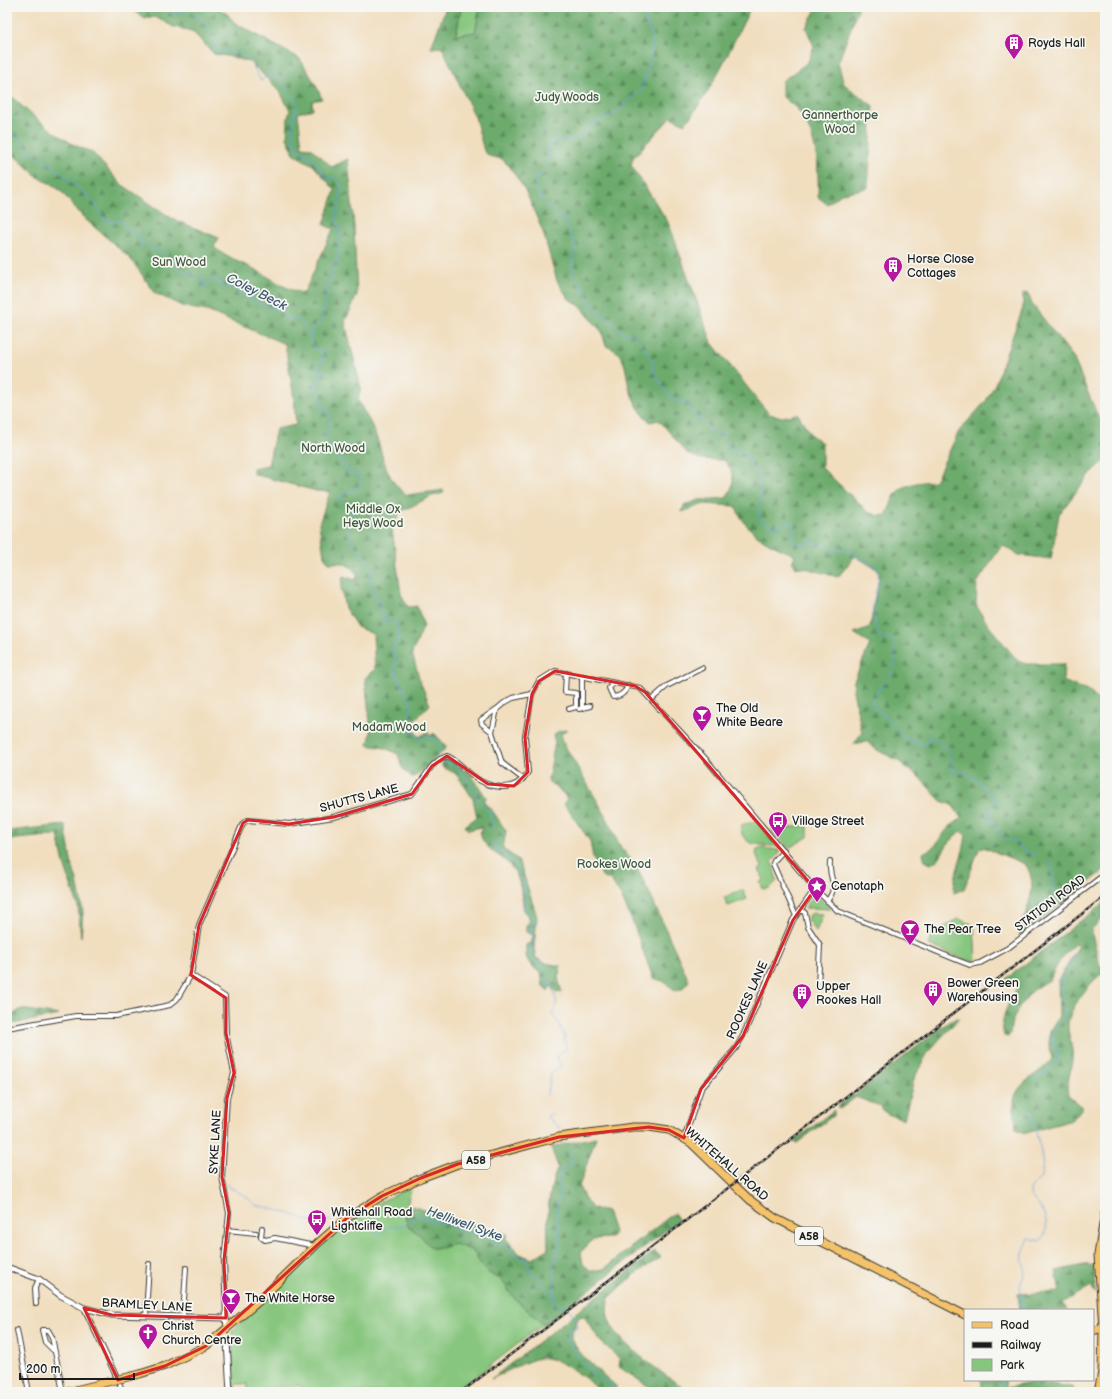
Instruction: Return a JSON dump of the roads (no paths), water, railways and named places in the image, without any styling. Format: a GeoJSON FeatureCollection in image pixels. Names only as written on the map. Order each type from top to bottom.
{"type":"FeatureCollection","features":[{"type":"Feature","properties":{"kind":"main road","name":"WHITEHALL ROAD"},"geometry":{"type":"LineString","coordinates":[[226,1330],[347,1218],[382,1196],[421,1178],[458,1164],[559,1137],[619,1129],[660,1128],[684,1138],[750,1200],[775,1218],[964,1314]]}},
{"type":"Feature","properties":{"kind":"main road"},"geometry":{"type":"LineString","coordinates":[[1099,1392],[1102,1372],[1104,1328],[1098,1255],[1105,1212]]}},
{"type":"Feature","properties":{"kind":"main road"},"geometry":{"type":"LineString","coordinates":[[1094,1331],[1104,1328]]}},
{"type":"Feature","properties":{"kind":"main road","name":"A58"},"geometry":{"type":"LineString","coordinates":[[67,1392],[119,1383],[165,1366],[206,1346],[226,1330]]}},
{"type":"Feature","properties":{"kind":"street"},"geometry":{"type":"LineString","coordinates":[[652,699],[666,686],[702,668]]}},
{"type":"Feature","properties":{"kind":"street"},"geometry":{"type":"LineString","coordinates":[[497,709],[492,732],[502,763],[523,779],[528,772],[525,737],[532,694],[539,681],[544,677],[555,672],[575,674],[640,688],[652,699],[784,850],[816,889]]}},
{"type":"Feature","properties":{"kind":"street"},"geometry":{"type":"LineString","coordinates":[[566,673],[565,692],[576,693],[576,707],[569,709]]}},
{"type":"Feature","properties":{"kind":"street"},"geometry":{"type":"LineString","coordinates":[[582,676],[581,708],[590,706]]}},
{"type":"Feature","properties":{"kind":"street"},"geometry":{"type":"LineString","coordinates":[[614,683],[610,688],[610,692],[613,697],[621,695],[626,690],[628,685]]}},
{"type":"Feature","properties":{"kind":"street"},"geometry":{"type":"LineString","coordinates":[[492,732],[482,724],[481,720],[507,700],[532,694]]}},
{"type":"Feature","properties":{"kind":"street","name":"SHUTTS LANE"},"geometry":{"type":"LineString","coordinates":[[191,975],[199,925],[243,823],[248,820],[289,824],[334,817],[412,794],[432,766],[446,756],[488,784],[507,788],[514,786],[523,779]]}},
{"type":"Feature","properties":{"kind":"street"},"geometry":{"type":"LineString","coordinates":[[784,850],[773,864],[796,916]]}},
{"type":"Feature","properties":{"kind":"street"},"geometry":{"type":"LineString","coordinates":[[826,901],[832,895],[834,885],[829,870],[830,862]]}},
{"type":"Feature","properties":{"kind":"street","name":"STATION ROAD"},"geometry":{"type":"LineString","coordinates":[[816,889],[826,901],[838,911],[970,965],[980,963],[1008,948],[1105,874]]}},
{"type":"Feature","properties":{"kind":"street","name":"ROOKES LANE"},"geometry":{"type":"LineString","coordinates":[[684,1138],[701,1089],[736,1048],[743,1036],[773,964],[796,916],[816,889]]}},
{"type":"Feature","properties":{"kind":"street"},"geometry":{"type":"LineString","coordinates":[[801,910],[805,913],[808,927],[820,945],[818,987]]}},
{"type":"Feature","properties":{"kind":"street"},"geometry":{"type":"LineString","coordinates":[[7,1028],[76,1016],[116,1016],[170,1005],[177,999],[191,975]]}},
{"type":"Feature","properties":{"kind":"street","name":"SYKE LANE"},"geometry":{"type":"LineString","coordinates":[[191,975],[204,985],[221,994],[226,1000],[226,1033],[234,1073],[227,1098],[222,1177],[227,1196],[229,1213],[224,1263],[230,1392]]}},
{"type":"Feature","properties":{"kind":"street"},"geometry":{"type":"LineString","coordinates":[[262,1228],[261,1237],[265,1240],[275,1238],[315,1246]]}},
{"type":"Feature","properties":{"kind":"street"},"geometry":{"type":"LineString","coordinates":[[228,1230],[256,1233]]}},
{"type":"Feature","properties":{"kind":"street"},"geometry":{"type":"LineString","coordinates":[[146,1315],[148,1264]]}},
{"type":"Feature","properties":{"kind":"street","name":"BRAMLEY LANE"},"geometry":{"type":"LineString","coordinates":[[7,1267],[39,1279],[60,1295],[84,1308],[103,1314],[226,1318]]}},
{"type":"Feature","properties":{"kind":"street"},"geometry":{"type":"LineString","coordinates":[[183,1316],[186,1268]]}},
{"type":"Feature","properties":{"kind":"street"},"geometry":{"type":"LineString","coordinates":[[36,1304],[34,1288],[39,1279]]}},
{"type":"Feature","properties":{"kind":"street"},"geometry":{"type":"LineString","coordinates":[[84,1308],[123,1392]]}},
{"type":"Feature","properties":{"kind":"street"},"geometry":{"type":"LineString","coordinates":[[17,1330],[29,1392]]}},
{"type":"Feature","properties":{"kind":"street"},"geometry":{"type":"LineString","coordinates":[[53,1350],[45,1342],[42,1330],[48,1330],[52,1337],[53,1350],[63,1392]]}},
{"type":"Feature","properties":{"kind":"waterway","name":"Coley Beck"},"geometry":{"type":"LineString","coordinates":[[169,7],[167,10],[175,13],[180,13],[188,9],[203,22],[218,44],[214,46],[214,49],[220,53],[228,49],[233,54],[241,52],[246,59],[250,61],[261,81],[270,73],[283,82],[298,107],[295,112],[293,122],[294,138],[297,149],[313,158],[328,180],[331,177],[339,181],[342,189],[336,219],[340,229],[338,257],[328,284],[322,320],[314,328],[310,340],[315,349],[321,351],[324,355],[316,372],[319,370],[324,371],[321,378],[315,383],[318,394],[323,403],[320,410],[328,408],[330,415],[329,424],[324,434],[331,440],[331,447],[338,453],[340,460],[350,474],[358,473],[361,478],[359,486],[337,498],[342,500],[352,511],[348,523],[350,536],[353,545],[371,565],[371,586],[380,604],[383,620],[384,622],[389,618],[396,623],[399,638],[392,651],[396,660],[394,668],[406,694],[410,698],[412,711],[407,720],[408,728],[419,739],[433,737],[440,744],[439,751],[442,757]]}},
{"type":"Feature","properties":{"kind":"waterway"},"geometry":{"type":"LineString","coordinates":[[651,7],[646,22],[651,34],[652,50],[642,90],[629,99],[618,112],[587,127],[584,134],[567,141],[557,139],[549,142],[547,168],[544,173],[535,177],[537,191],[543,203],[565,220],[569,232],[576,244],[573,254],[573,276],[580,283],[589,298],[590,305],[595,311],[606,317],[622,332],[631,334],[640,341],[651,359],[654,372],[672,401],[679,400],[685,403],[693,414],[701,419],[708,429],[722,435],[732,449],[743,452],[749,458],[750,467],[759,473],[761,500],[758,516],[760,520],[773,527],[790,522],[793,524],[794,542],[802,544],[812,542],[829,548],[844,549],[877,568],[878,585],[873,603],[874,618],[878,635],[893,640],[895,643],[895,661],[892,674],[872,699],[873,707],[889,719],[903,737],[916,743],[925,744],[928,738],[933,738],[943,745],[951,756],[951,770],[959,771],[972,777],[997,801],[989,811],[989,819],[998,828],[1003,838],[1017,842],[1025,852],[1035,854]]}},
{"type":"Feature","properties":{"kind":"waterway","name":"Coley Beck"},"geometry":{"type":"LineString","coordinates":[[7,129],[36,156],[50,164],[77,186],[94,203],[105,221],[122,221],[131,233],[139,234],[141,246],[145,243],[155,252],[157,248],[176,267],[190,274],[194,280],[201,277],[204,279],[204,287],[215,278],[222,287],[229,286],[255,302],[282,312],[289,319],[300,321],[312,334]]}},
{"type":"Feature","properties":{"kind":"waterway","name":"Coley Beck"},"geometry":{"type":"LineString","coordinates":[[443,760],[446,763],[452,763],[466,777],[478,799],[491,813],[491,820],[494,828]]}},
{"type":"Feature","properties":{"kind":"waterway","name":"Coley Beck"},"geometry":{"type":"LineString","coordinates":[[496,840],[494,848],[516,867],[522,879],[526,892],[525,911],[534,918],[532,927],[528,930],[534,939],[530,951],[531,955],[544,967],[546,971],[546,984],[551,984],[556,999],[556,1006],[552,1014],[558,1022],[565,1039],[566,1049],[556,1057],[561,1066],[551,1073],[547,1095]]}},
{"type":"Feature","properties":{"kind":"waterway"},"geometry":{"type":"LineString","coordinates":[[1051,861],[1053,872],[1052,890],[1058,897]]}},
{"type":"Feature","properties":{"kind":"waterway"},"geometry":{"type":"LineString","coordinates":[[1032,1083],[1056,1063],[1058,1054],[1052,1041],[1052,1035],[1064,1017],[1065,1009],[1060,980],[1076,953]]}},
{"type":"Feature","properties":{"kind":"waterway"},"geometry":{"type":"LineString","coordinates":[[1023,1309],[1020,1286],[1026,1270],[1023,1262],[1024,1250],[1029,1238],[1040,1241],[1046,1228],[1046,1220],[1044,1215],[1040,1207],[1031,1196],[1030,1192],[1031,1187],[1040,1179],[1043,1166],[1041,1150],[1030,1109]]}},
{"type":"Feature","properties":{"kind":"waterway","name":"Coley Beck"},"geometry":{"type":"LineString","coordinates":[[552,1113],[547,1117],[561,1129]]}},
{"type":"Feature","properties":{"kind":"waterway"},"geometry":{"type":"LineString","coordinates":[[570,1153],[572,1161],[570,1167],[562,1169],[558,1179],[560,1194],[557,1204],[557,1219],[560,1244],[553,1269],[555,1276],[554,1302],[556,1305],[565,1305],[572,1313],[577,1327],[569,1331],[569,1343],[581,1362],[593,1371],[593,1374],[620,1392]]}},
{"type":"Feature","properties":{"kind":"waterway","name":"Helliwell Syke"},"geometry":{"type":"LineString","coordinates":[[227,1184],[229,1187],[246,1196],[255,1205],[283,1212],[307,1221],[313,1220],[316,1223],[321,1218],[330,1221]]}},
{"type":"Feature","properties":{"kind":"waterway","name":"Helliwell Syke"},"geometry":{"type":"LineString","coordinates":[[353,1226],[372,1229],[380,1234],[390,1226],[403,1226],[410,1223],[418,1215],[448,1225],[458,1231],[477,1234],[500,1246],[504,1245],[509,1248],[512,1253],[527,1260],[530,1270],[555,1297]]}},
{"type":"Feature","properties":{"kind":"waterway"},"geometry":{"type":"LineString","coordinates":[[992,1392],[1003,1385],[1003,1381]]}},
{"type":"Feature","properties":{"kind":"railway"},"geometry":{"type":"LineString","coordinates":[[461,1392],[604,1284],[1105,896]]}},
{"type":"Feature","properties":{"kind":"place","name":"Royds Hall"},"geometry":{"type":"Point","coordinates":[1014,60]}},
{"type":"Feature","properties":{"kind":"place","name":"Horse Close Cottages"},"geometry":{"type":"Point","coordinates":[893,283]}},
{"type":"Feature","properties":{"kind":"place","name":"The Old White Beare"},"geometry":{"type":"Point","coordinates":[702,732]}},
{"type":"Feature","properties":{"kind":"place","name":"Village Street"},"geometry":{"type":"Point","coordinates":[778,838]}},
{"type":"Feature","properties":{"kind":"place","name":"Cenotaph"},"geometry":{"type":"Point","coordinates":[817,903]}},
{"type":"Feature","properties":{"kind":"place","name":"The Pear Tree"},"geometry":{"type":"Point","coordinates":[910,946]}},
{"type":"Feature","properties":{"kind":"place","name":"Bower Green Warehousing"},"geometry":{"type":"Point","coordinates":[933,1007]}},
{"type":"Feature","properties":{"kind":"place","name":"Upper Rookes Hall"},"geometry":{"type":"Point","coordinates":[802,1010]}},
{"type":"Feature","properties":{"kind":"place","name":"Whitehall Road Lightcliffe"},"geometry":{"type":"Point","coordinates":[317,1236]}},
{"type":"Feature","properties":{"kind":"place","name":"The White Horse"},"geometry":{"type":"Point","coordinates":[231,1315]}},
{"type":"Feature","properties":{"kind":"place","name":"Christ Church Centre"},"geometry":{"type":"Point","coordinates":[148,1350]}},
{"type":"Feature","properties":{"kind":"park label","name":"Judy Woods"},"geometry":{"type":"Point","coordinates":[567,97]}},
{"type":"Feature","properties":{"kind":"park label","name":"Gannerthorpe Wood"},"geometry":{"type":"Point","coordinates":[840,122]}},
{"type":"Feature","properties":{"kind":"park label","name":"Sun Wood"},"geometry":{"type":"Point","coordinates":[179,262]}},
{"type":"Feature","properties":{"kind":"park label","name":"North Wood"},"geometry":{"type":"Point","coordinates":[333,448]}},
{"type":"Feature","properties":{"kind":"park label","name":"Middle Ox Heys Wood"},"geometry":{"type":"Point","coordinates":[373,516]}},
{"type":"Feature","properties":{"kind":"park label","name":"Madam Wood"},"geometry":{"type":"Point","coordinates":[389,727]}},
{"type":"Feature","properties":{"kind":"park label","name":"Rookes Wood"},"geometry":{"type":"Point","coordinates":[614,864]}}]}
